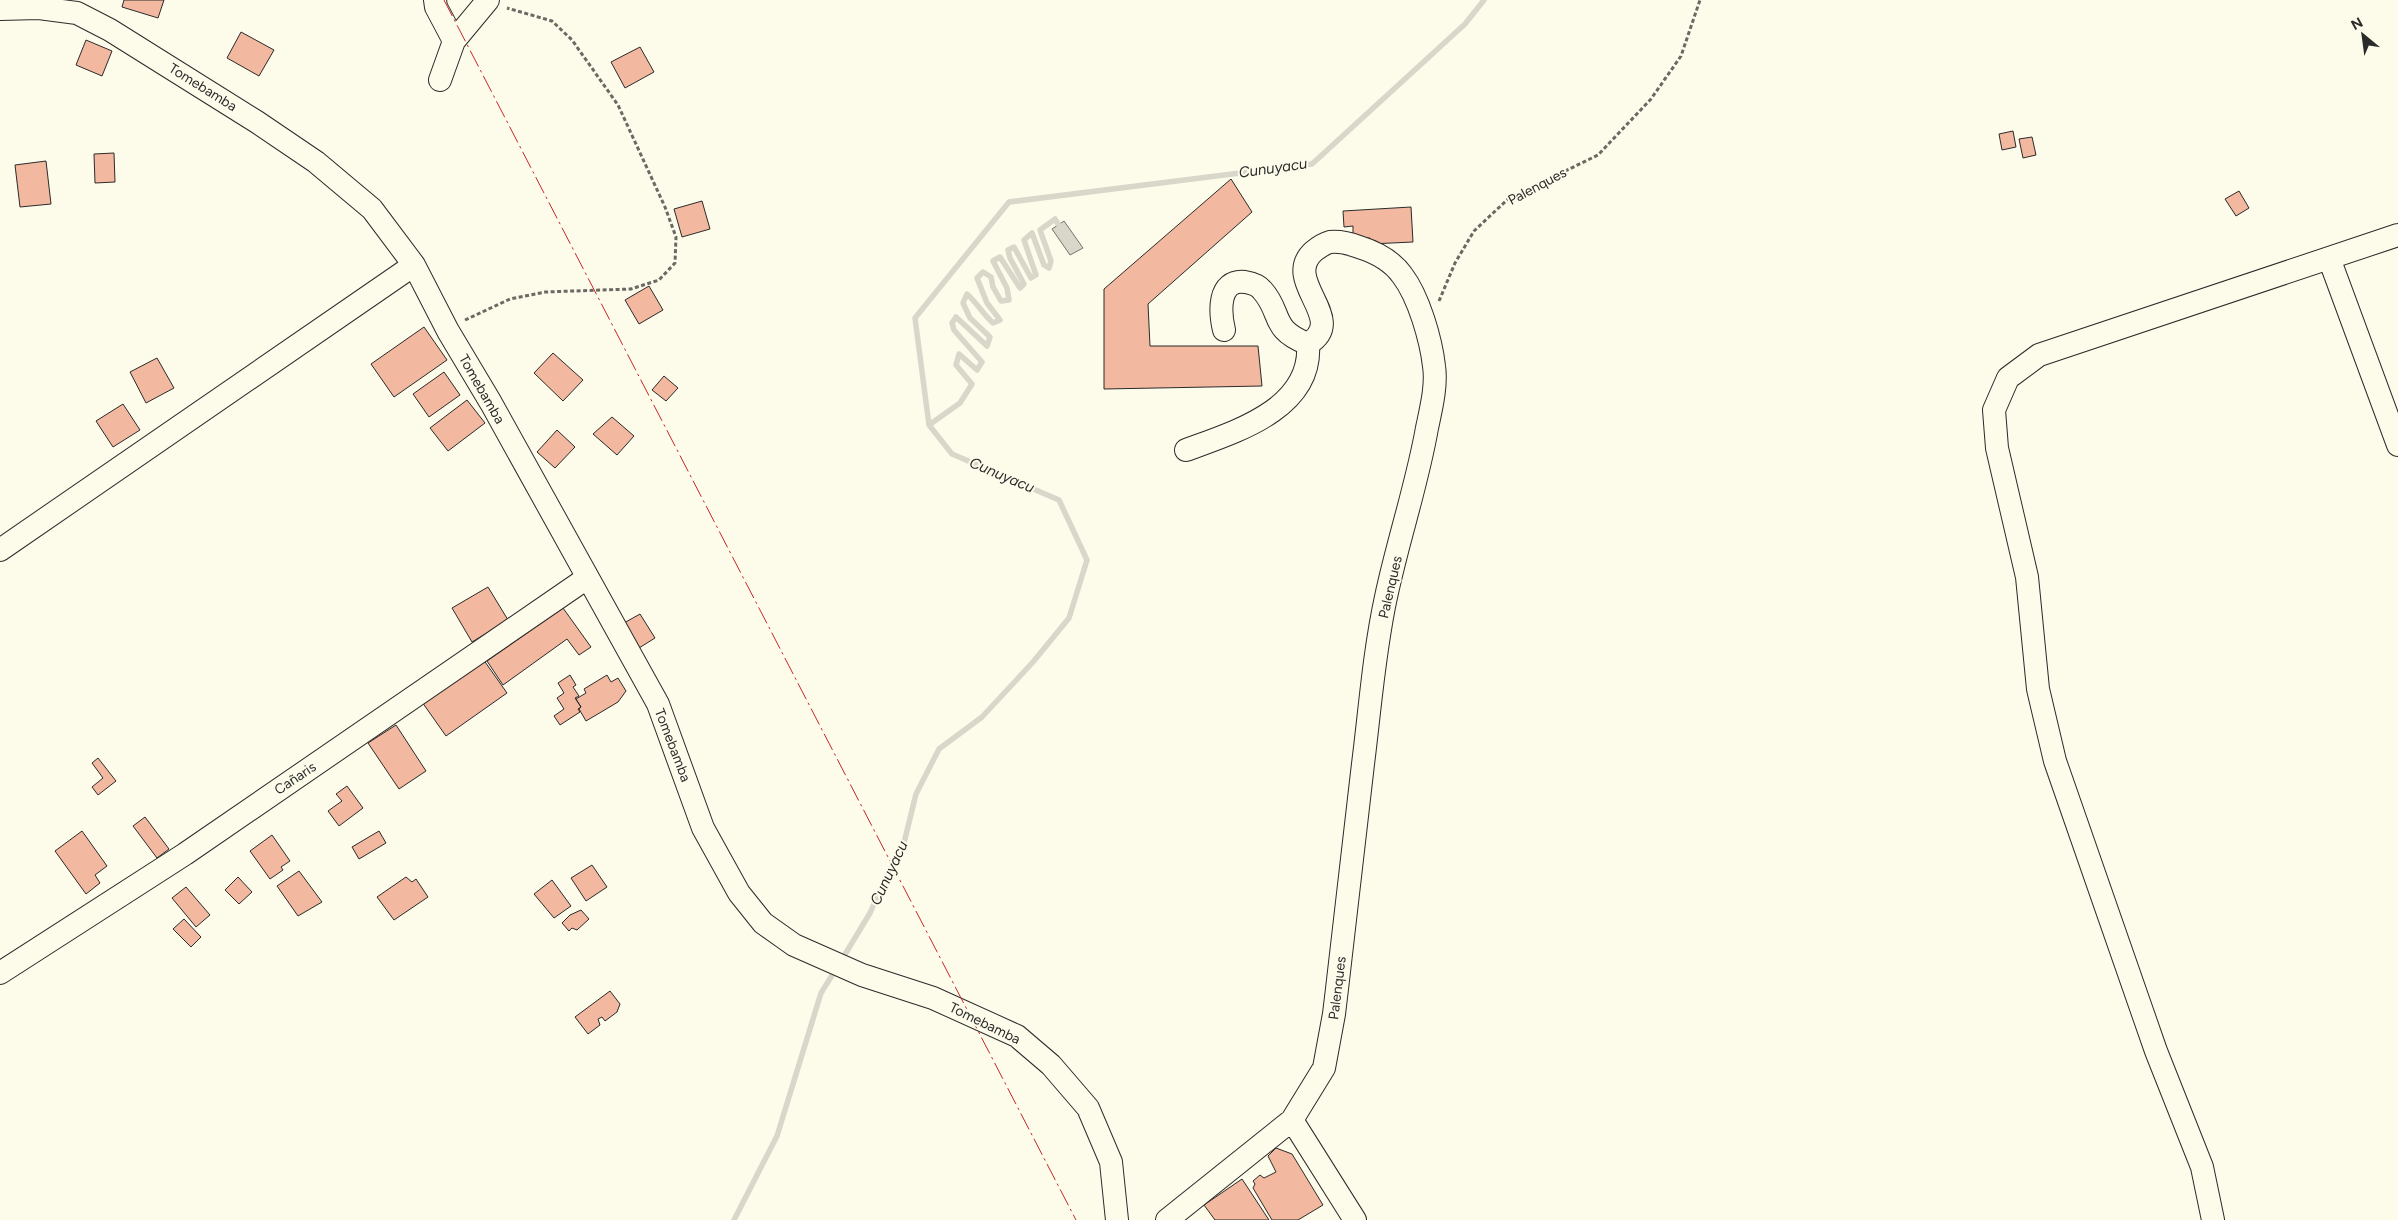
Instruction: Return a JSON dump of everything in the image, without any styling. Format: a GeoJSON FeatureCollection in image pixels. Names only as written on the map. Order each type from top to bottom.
{"type":"FeatureCollection","features":[{"type":"Feature","properties":{"kind":"street"},"geometry":{"type":"LineString","coordinates":[[435,0],[436,7],[454,41]]}},
{"type":"Feature","properties":{"kind":"street"},"geometry":{"type":"LineString","coordinates":[[440,80],[454,41],[487,1]]}},
{"type":"Feature","properties":{"kind":"street","name":"Tomebamba"},"geometry":{"type":"LineString","coordinates":[[0,8],[39,8],[77,13],[151,55],[316,162],[372,208],[414,265],[448,331],[491,403],[658,704],[704,828],[739,893],[763,923],[794,945],[862,975],[933,998],[1018,1036],[1051,1065],[1088,1108],[1111,1162],[1117,1220]]}},
{"type":"Feature","properties":{"kind":"street"},"geometry":{"type":"LineString","coordinates":[[2213,1220],[2202,1167],[2156,1051],[2055,761],[2038,689],[2027,576],[1996,448],[1994,410],[2008,378],[2039,355],[2398,235]]}},
{"type":"Feature","properties":{"kind":"street"},"geometry":{"type":"LineString","coordinates":[[1308,344],[1317,338],[1322,327],[1319,310],[1307,285],[1303,268],[1308,256],[1321,245],[1333,242],[1375,252],[1402,275],[1427,332]]}},
{"type":"Feature","properties":{"kind":"street"},"geometry":{"type":"LineString","coordinates":[[2328,258],[2398,445]]}},
{"type":"Feature","properties":{"kind":"street"},"geometry":{"type":"LineString","coordinates":[[0,550],[414,265]]}},
{"type":"Feature","properties":{"kind":"street"},"geometry":{"type":"LineString","coordinates":[[1224,330],[1221,316],[1222,298],[1228,287],[1241,282],[1254,284],[1262,289],[1285,332],[1293,338],[1308,344]]}},
{"type":"Feature","properties":{"kind":"street","name":"Palenques"},"geometry":{"type":"LineString","coordinates":[[1167,1220],[1292,1120],[1324,1068],[1332,1023],[1374,668],[1386,597],[1420,468],[1430,413],[1435,368],[1427,332]]}},
{"type":"Feature","properties":{"kind":"street"},"geometry":{"type":"LineString","coordinates":[[1186,450],[1246,425],[1286,401],[1305,376],[1308,366],[1308,344]]}},
{"type":"Feature","properties":{"kind":"street","name":"Cañaris"},"geometry":{"type":"LineString","coordinates":[[0,973],[184,854],[587,578]]}},
{"type":"Feature","properties":{"kind":"street"},"geometry":{"type":"LineString","coordinates":[[1292,1120],[1355,1220]]}},
{"type":"Feature","properties":{"kind":"path","name":"Palenques"},"geometry":{"type":"LineString","coordinates":[[1427,332],[1455,263],[1474,230],[1508,199],[1598,155],[1651,99],[1681,56],[1700,0]]}},
{"type":"Feature","properties":{"kind":"path"},"geometry":{"type":"LineString","coordinates":[[448,331],[479,312],[510,299],[546,292],[631,289],[659,280],[675,263],[676,237],[633,133],[618,105],[572,40],[552,21],[487,1]]}},
{"type":"Feature","properties":{"kind":"shaded area"},"geometry":{"type":"Polygon","coordinates":[[[1064,221],[1083,248],[1070,255],[1052,229],[1064,221]]]}},
{"type":"Feature","properties":{"kind":"building"},"geometry":{"type":"Polygon","coordinates":[[[124,0],[164,0],[158,18],[122,7],[124,0]]]}},
{"type":"Feature","properties":{"kind":"building"},"geometry":{"type":"Polygon","coordinates":[[[241,32],[274,50],[259,76],[227,58],[241,32]]]}},
{"type":"Feature","properties":{"kind":"building"},"geometry":{"type":"Polygon","coordinates":[[[86,40],[112,51],[102,76],[76,65],[86,40]]]}},
{"type":"Feature","properties":{"kind":"building"},"geometry":{"type":"Polygon","coordinates":[[[640,47],[654,72],[625,88],[611,62],[640,47]]]}},
{"type":"Feature","properties":{"kind":"building"},"geometry":{"type":"Polygon","coordinates":[[[2013,131],[2016,147],[2002,150],[1999,134],[2013,131]]]}},
{"type":"Feature","properties":{"kind":"building"},"geometry":{"type":"Polygon","coordinates":[[[2032,137],[2036,155],[2023,158],[2019,139],[2032,137]]]}},
{"type":"Feature","properties":{"kind":"building"},"geometry":{"type":"Polygon","coordinates":[[[114,153],[115,182],[95,183],[94,154],[114,153]]]}},
{"type":"Feature","properties":{"kind":"building"},"geometry":{"type":"Polygon","coordinates":[[[46,161],[51,204],[20,207],[15,165],[46,161]]]}},
{"type":"Feature","properties":{"kind":"building"},"geometry":{"type":"Polygon","coordinates":[[[1231,179],[1252,212],[1148,304],[1150,346],[1258,346],[1262,386],[1104,389],[1104,289],[1231,179]]]}},
{"type":"Feature","properties":{"kind":"building"},"geometry":{"type":"Polygon","coordinates":[[[2239,191],[2249,208],[2236,216],[2225,199],[2239,191]]]}},
{"type":"Feature","properties":{"kind":"building"},"geometry":{"type":"Polygon","coordinates":[[[702,201],[710,229],[682,237],[674,209],[702,201]]]}},
{"type":"Feature","properties":{"kind":"building"},"geometry":{"type":"Polygon","coordinates":[[[1411,207],[1413,242],[1370,244],[1370,238],[1353,239],[1353,226],[1344,227],[1343,211],[1411,207]]]}},
{"type":"Feature","properties":{"kind":"building"},"geometry":{"type":"Polygon","coordinates":[[[649,286],[663,310],[639,324],[625,300],[649,286]]]}},
{"type":"Feature","properties":{"kind":"building"},"geometry":{"type":"Polygon","coordinates":[[[424,327],[447,360],[394,397],[371,364],[424,327]]]}},
{"type":"Feature","properties":{"kind":"building"},"geometry":{"type":"Polygon","coordinates":[[[553,353],[583,380],[563,401],[534,373],[553,353]]]}},
{"type":"Feature","properties":{"kind":"building"},"geometry":{"type":"Polygon","coordinates":[[[157,358],[174,388],[146,403],[130,372],[157,358]]]}},
{"type":"Feature","properties":{"kind":"building"},"geometry":{"type":"Polygon","coordinates":[[[444,372],[460,395],[429,417],[413,394],[444,372]]]}},
{"type":"Feature","properties":{"kind":"building"},"geometry":{"type":"Polygon","coordinates":[[[664,376],[678,388],[666,401],[652,390],[664,376]]]}},
{"type":"Feature","properties":{"kind":"building"},"geometry":{"type":"Polygon","coordinates":[[[467,400],[485,423],[448,451],[430,428],[467,400]]]}},
{"type":"Feature","properties":{"kind":"building"},"geometry":{"type":"Polygon","coordinates":[[[123,404],[140,430],[113,447],[96,421],[123,404]]]}},
{"type":"Feature","properties":{"kind":"building"},"geometry":{"type":"Polygon","coordinates":[[[612,417],[634,436],[617,455],[593,434],[612,417]]]}},
{"type":"Feature","properties":{"kind":"building"},"geometry":{"type":"Polygon","coordinates":[[[557,430],[575,447],[555,468],[537,452],[557,430]]]}},
{"type":"Feature","properties":{"kind":"building"},"geometry":{"type":"Polygon","coordinates":[[[488,587],[508,620],[472,642],[452,608],[488,587]]]}},
{"type":"Feature","properties":{"kind":"building"},"geometry":{"type":"Polygon","coordinates":[[[563,608],[591,647],[579,655],[567,639],[503,685],[487,661],[563,608]]]}},
{"type":"Feature","properties":{"kind":"building"},"geometry":{"type":"Polygon","coordinates":[[[640,614],[655,638],[639,648],[624,623],[640,614]]]}},
{"type":"Feature","properties":{"kind":"building"},"geometry":{"type":"Polygon","coordinates":[[[483,659],[507,693],[446,736],[422,702],[483,659]]]}},
{"type":"Feature","properties":{"kind":"building"},"geometry":{"type":"Polygon","coordinates":[[[570,675],[576,685],[573,687],[579,696],[575,698],[581,707],[578,709],[580,712],[560,725],[554,716],[564,709],[557,698],[564,693],[558,683],[570,675]]]}},
{"type":"Feature","properties":{"kind":"building"},"geometry":{"type":"Polygon","coordinates":[[[607,675],[611,682],[618,678],[626,691],[618,702],[586,721],[576,699],[586,693],[584,689],[607,675]]]}},
{"type":"Feature","properties":{"kind":"building"},"geometry":{"type":"Polygon","coordinates":[[[396,725],[426,771],[399,789],[368,743],[396,725]]]}},
{"type":"Feature","properties":{"kind":"building"},"geometry":{"type":"Polygon","coordinates":[[[98,758],[116,781],[98,795],[92,787],[103,778],[92,763],[98,758]]]}},
{"type":"Feature","properties":{"kind":"building"},"geometry":{"type":"Polygon","coordinates":[[[347,786],[363,808],[339,826],[328,811],[342,801],[336,794],[347,786]]]}},
{"type":"Feature","properties":{"kind":"building"},"geometry":{"type":"Polygon","coordinates":[[[145,817],[169,849],[157,858],[133,826],[145,817]]]}},
{"type":"Feature","properties":{"kind":"building"},"geometry":{"type":"Polygon","coordinates":[[[82,831],[107,866],[95,875],[100,883],[86,894],[55,851],[82,831]]]}},
{"type":"Feature","properties":{"kind":"building"},"geometry":{"type":"Polygon","coordinates":[[[379,831],[386,843],[359,859],[352,847],[379,831]]]}},
{"type":"Feature","properties":{"kind":"building"},"geometry":{"type":"Polygon","coordinates":[[[272,835],[290,861],[281,867],[283,870],[270,879],[250,851],[272,835]]]}},
{"type":"Feature","properties":{"kind":"building"},"geometry":{"type":"Polygon","coordinates":[[[592,865],[607,887],[586,901],[571,878],[592,865]]]}},
{"type":"Feature","properties":{"kind":"building"},"geometry":{"type":"Polygon","coordinates":[[[299,871],[322,902],[298,916],[277,886],[299,871]]]}},
{"type":"Feature","properties":{"kind":"building"},"geometry":{"type":"Polygon","coordinates":[[[238,877],[252,892],[239,904],[225,890],[238,877]]]}},
{"type":"Feature","properties":{"kind":"building"},"geometry":{"type":"Polygon","coordinates":[[[406,877],[412,882],[416,879],[428,897],[394,920],[377,897],[406,877]]]}},
{"type":"Feature","properties":{"kind":"building"},"geometry":{"type":"Polygon","coordinates":[[[552,880],[571,906],[554,918],[534,894],[552,880]]]}},
{"type":"Feature","properties":{"kind":"building"},"geometry":{"type":"Polygon","coordinates":[[[186,887],[210,915],[196,927],[172,898],[186,887]]]}},
{"type":"Feature","properties":{"kind":"building"},"geometry":{"type":"Polygon","coordinates":[[[581,910],[589,919],[577,930],[572,928],[569,931],[562,923],[570,915],[581,910]]]}},
{"type":"Feature","properties":{"kind":"building"},"geometry":{"type":"Polygon","coordinates":[[[184,919],[201,937],[191,947],[173,929],[184,919]]]}},
{"type":"Feature","properties":{"kind":"building"},"geometry":{"type":"Polygon","coordinates":[[[610,991],[620,1004],[617,1012],[605,1021],[602,1017],[598,1019],[600,1025],[588,1034],[575,1017],[610,991]]]}},
{"type":"Feature","properties":{"kind":"building"},"geometry":{"type":"Polygon","coordinates":[[[1276,1148],[1292,1154],[1323,1205],[1298,1220],[1272,1220],[1253,1188],[1255,1184],[1253,1181],[1260,1175],[1264,1178],[1276,1172],[1268,1156],[1276,1148]]]}},
{"type":"Feature","properties":{"kind":"building"},"geometry":{"type":"Polygon","coordinates":[[[1242,1179],[1269,1220],[1215,1220],[1204,1205],[1242,1179]]]}},
{"type":"Feature","properties":{"kind":"waterway","name":"Cunuyacu"},"geometry":{"type":"LineString","coordinates":[[841,961],[870,913],[886,876],[902,851],[916,794],[939,749],[982,717],[1033,662],[1069,618],[1087,560],[1059,500],[952,454],[929,425],[915,318],[1009,202],[1312,164],[1465,24],[1484,0]]}},
{"type":"Feature","properties":{"kind":"waterway"},"geometry":{"type":"LineString","coordinates":[[929,425],[960,403],[972,384],[956,365],[959,354],[977,370],[982,362],[954,330],[952,323],[956,317],[987,346],[990,337],[970,318],[963,303],[967,294],[993,323],[1000,320],[987,303],[977,278],[983,272],[991,277],[993,287],[1001,301],[1009,300],[1007,288],[993,261],[1000,257],[1020,288],[1024,284],[1010,258],[1008,250],[1014,247],[1031,278],[1036,275],[1024,240],[1032,233],[1044,265],[1049,268],[1051,261],[1040,230],[1055,219],[1058,224]]}},
{"type":"Feature","properties":{"kind":"waterway","name":"Cunuyacu"},"geometry":{"type":"LineString","coordinates":[[734,1220],[777,1136],[821,993],[836,969]]}},
{"type":"Feature","properties":{"kind":"power"},"geometry":{"type":"LineString","coordinates":[[444,0],[1076,1220]]}}]}
